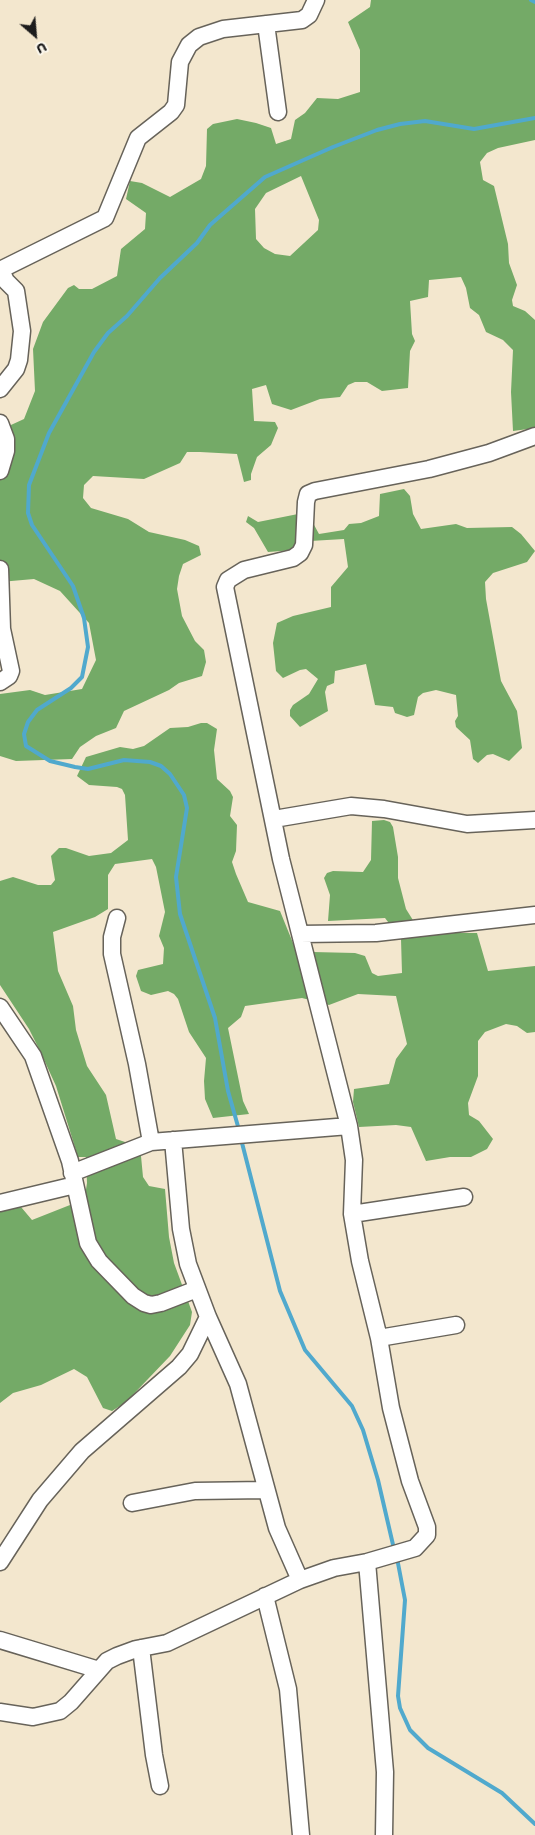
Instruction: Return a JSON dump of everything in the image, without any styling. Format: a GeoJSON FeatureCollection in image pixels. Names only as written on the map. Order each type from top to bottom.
{"type":"FeatureCollection","features":[{"type":"Feature","properties":{"kind":"street"},"geometry":{"type":"LineString","coordinates":[[0,389],[16,369],[19,360],[22,331],[16,291],[6,281],[0,270],[105,218],[138,138],[171,112],[176,105],[180,62],[189,45],[199,37],[223,28],[302,20],[309,15],[316,0]]}},
{"type":"Feature","properties":{"kind":"street"},"geometry":{"type":"LineString","coordinates":[[266,24],[278,112]]}},
{"type":"Feature","properties":{"kind":"street"},"geometry":{"type":"LineString","coordinates":[[0,423],[6,439],[6,451],[0,471]]}},
{"type":"Feature","properties":{"kind":"street"},"geometry":{"type":"LineString","coordinates":[[0,1712],[33,1717],[60,1711],[107,1661],[141,1648],[167,1644],[300,1580],[334,1568],[367,1562],[415,1548],[427,1535],[427,1527],[410,1481],[391,1408],[379,1338],[360,1261],[352,1214],[354,1160],[349,1126],[281,859],[274,819],[239,664],[225,587],[228,580],[244,570],[293,558],[300,553],[304,545],[306,502],[308,494],[315,490],[429,469],[490,453],[535,436]]}},
{"type":"Feature","properties":{"kind":"street"},"geometry":{"type":"LineString","coordinates":[[0,569],[2,629],[11,671],[9,676],[0,682]]}},
{"type":"Feature","properties":{"kind":"street"},"geometry":{"type":"LineString","coordinates":[[274,819],[351,806],[384,809],[467,824],[535,820]]}},
{"type":"Feature","properties":{"kind":"street"},"geometry":{"type":"LineString","coordinates":[[300,934],[376,933],[535,915]]}},
{"type":"Feature","properties":{"kind":"street"},"geometry":{"type":"LineString","coordinates":[[117,918],[112,937],[112,954],[137,1064],[151,1142]]}},
{"type":"Feature","properties":{"kind":"street"},"geometry":{"type":"LineString","coordinates":[[0,1007],[33,1056],[61,1132],[88,1243],[99,1261],[133,1296],[151,1305],[197,1289]]}},
{"type":"Feature","properties":{"kind":"street"},"geometry":{"type":"LineString","coordinates":[[0,1203],[73,1179],[151,1142],[227,1138],[349,1126]]}},
{"type":"Feature","properties":{"kind":"street"},"geometry":{"type":"LineString","coordinates":[[173,1140],[181,1229],[188,1264],[208,1317],[238,1384],[276,1528],[300,1580]]}},
{"type":"Feature","properties":{"kind":"street"},"geometry":{"type":"LineString","coordinates":[[352,1214],[464,1196]]}},
{"type":"Feature","properties":{"kind":"street"},"geometry":{"type":"LineString","coordinates":[[0,1562],[40,1500],[77,1457],[190,1354],[208,1317]]}},
{"type":"Feature","properties":{"kind":"street"},"geometry":{"type":"LineString","coordinates":[[379,1338],[456,1325]]}},
{"type":"Feature","properties":{"kind":"street"},"geometry":{"type":"LineString","coordinates":[[132,1503],[195,1491],[265,1490]]}},
{"type":"Feature","properties":{"kind":"street"},"geometry":{"type":"LineString","coordinates":[[367,1562],[385,1772],[384,1835]]}},
{"type":"Feature","properties":{"kind":"street"},"geometry":{"type":"LineString","coordinates":[[265,1596],[288,1689],[301,1835]]}},
{"type":"Feature","properties":{"kind":"street"},"geometry":{"type":"LineString","coordinates":[[0,1640],[99,1670]]}},
{"type":"Feature","properties":{"kind":"street"},"geometry":{"type":"LineString","coordinates":[[141,1648],[160,1786]]}},
{"type":"Feature","properties":{"kind":"green space"},"geometry":{"type":"Polygon","coordinates":[[[371,0],[535,0],[535,140],[498,148],[487,153],[480,162],[483,180],[494,186],[508,244],[509,263],[517,285],[512,300],[513,306],[525,311],[535,320],[535,428],[513,431],[511,392],[513,350],[503,340],[486,332],[479,315],[470,308],[466,288],[461,277],[429,280],[428,297],[410,301],[412,334],[415,341],[410,351],[408,388],[382,391],[367,382],[355,382],[348,385],[340,397],[320,399],[291,410],[272,404],[266,385],[252,389],[254,421],[275,422],[278,428],[271,445],[257,457],[251,474],[251,480],[244,482],[237,454],[200,452],[187,452],[180,463],[144,479],[93,476],[84,485],[83,498],[91,508],[128,519],[149,532],[185,540],[199,546],[201,555],[183,564],[177,589],[182,616],[195,641],[204,650],[206,662],[202,676],[179,683],[169,690],[124,711],[116,728],[96,736],[80,747],[72,759],[16,761],[0,756],[0,694],[30,690],[45,695],[82,689],[96,660],[89,623],[60,591],[34,579],[0,582],[0,430],[24,419],[35,391],[33,349],[43,322],[68,288],[74,285],[79,289],[92,289],[117,276],[121,249],[145,229],[146,213],[126,199],[130,181],[142,183],[170,197],[201,179],[206,166],[207,129],[213,124],[237,119],[256,123],[271,128],[276,144],[291,139],[295,120],[305,113],[317,98],[338,99],[360,92],[360,50],[348,22],[370,7],[371,0]],[[301,176],[266,193],[255,209],[256,239],[264,248],[275,254],[290,256],[318,230],[319,220],[301,176]]]}},
{"type":"Feature","properties":{"kind":"green space"},"geometry":{"type":"Polygon","coordinates":[[[404,489],[410,496],[413,514],[421,529],[456,524],[467,528],[512,527],[521,534],[535,551],[527,562],[493,573],[485,582],[486,599],[501,681],[517,711],[522,748],[509,761],[493,754],[487,755],[478,763],[473,759],[470,740],[456,727],[455,721],[458,716],[456,695],[436,690],[423,693],[418,697],[414,715],[407,717],[395,713],[393,707],[375,705],[366,664],[335,671],[334,683],[327,686],[325,692],[328,711],[300,727],[290,716],[290,710],[293,705],[309,694],[318,679],[306,669],[283,678],[276,671],[273,643],[277,623],[293,616],[331,607],[331,587],[348,567],[344,539],[310,541],[294,550],[268,552],[254,528],[246,522],[248,516],[258,522],[298,514],[313,523],[319,534],[344,530],[349,524],[361,523],[379,516],[380,494],[404,489]]]}},
{"type":"Feature","properties":{"kind":"green space"},"geometry":{"type":"Polygon","coordinates":[[[207,723],[217,729],[214,750],[217,779],[230,791],[233,797],[230,816],[237,825],[236,851],[232,862],[236,874],[248,902],[280,911],[295,948],[313,952],[355,953],[365,956],[372,973],[378,976],[402,973],[401,939],[385,918],[328,921],[330,895],[324,878],[327,873],[333,871],[363,872],[371,860],[372,821],[384,820],[390,822],[393,827],[398,857],[398,878],[406,909],[421,933],[477,933],[488,971],[535,966],[535,1032],[527,1033],[517,1026],[506,1024],[485,1032],[478,1041],[478,1076],[468,1103],[469,1115],[479,1121],[493,1139],[487,1149],[471,1157],[450,1157],[426,1161],[411,1127],[396,1125],[359,1127],[353,1102],[354,1089],[389,1084],[396,1059],[407,1044],[396,996],[358,994],[329,1005],[302,998],[245,1006],[241,1017],[228,1028],[243,1101],[249,1114],[213,1118],[205,1099],[206,1058],[189,1032],[178,999],[168,991],[151,995],[141,991],[136,976],[138,970],[163,964],[164,948],[159,936],[165,912],[156,867],[152,859],[115,864],[108,875],[108,909],[95,917],[53,932],[58,971],[73,1006],[76,1030],[87,1066],[106,1095],[116,1139],[128,1143],[141,1156],[143,1177],[149,1186],[165,1189],[169,1237],[174,1263],[192,1312],[190,1325],[170,1356],[126,1402],[112,1411],[103,1408],[87,1377],[74,1369],[41,1385],[13,1393],[0,1403],[0,1212],[21,1207],[32,1220],[70,1205],[85,1196],[87,1183],[86,1157],[78,1157],[56,1086],[29,1029],[0,985],[0,881],[13,877],[38,885],[51,885],[55,880],[51,856],[59,848],[66,848],[89,856],[111,853],[128,840],[125,795],[122,789],[89,785],[77,776],[86,757],[120,747],[133,749],[144,746],[170,728],[188,727],[207,723]]]}},
{"type":"Feature","properties":{"kind":"waterway"},"geometry":{"type":"LineString","coordinates":[[531,0],[535,2]]}},
{"type":"Feature","properties":{"kind":"waterway"},"geometry":{"type":"LineString","coordinates":[[239,1130],[228,1091],[215,1018],[180,914],[176,877],[187,808],[184,795],[170,774],[161,766],[150,762],[124,760],[88,769],[50,761],[26,746],[24,734],[28,722],[37,710],[71,688],[82,677],[88,647],[84,618],[73,586],[32,525],[28,513],[29,485],[49,433],[94,352],[108,333],[127,316],[160,278],[197,243],[210,225],[265,177],[333,147],[377,130],[400,124],[425,121],[474,129],[535,118]]}},
{"type":"Feature","properties":{"kind":"waterway"},"geometry":{"type":"LineString","coordinates":[[241,1139],[280,1291],[305,1350],[352,1406],[363,1430],[378,1480],[394,1549]]}},
{"type":"Feature","properties":{"kind":"waterway"},"geometry":{"type":"LineString","coordinates":[[397,1558],[405,1600],[398,1696],[400,1708],[410,1730],[428,1748],[502,1793],[535,1824]]}}]}
